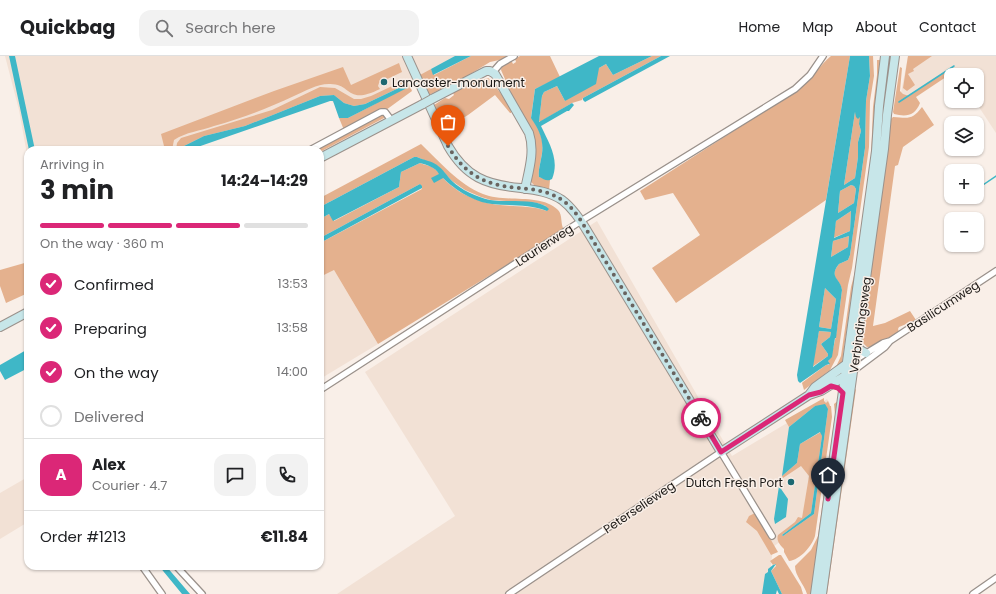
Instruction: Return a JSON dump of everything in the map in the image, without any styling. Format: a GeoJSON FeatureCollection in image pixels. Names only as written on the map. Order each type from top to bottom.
{"type":"FeatureCollection","features":[{"type":"Feature","properties":{"kind":"street"},"geometry":{"type":"LineString","coordinates":[[407,56],[448,146],[460,163],[471,174],[487,182],[504,187],[525,188],[549,194],[563,201],[581,221],[772,536]]}},
{"type":"Feature","properties":{"kind":"street"},"geometry":{"type":"LineString","coordinates":[[493,72],[500,64],[514,56]]}},
{"type":"Feature","properties":{"kind":"street","name":"Laurierweg"},"geometry":{"type":"LineString","coordinates":[[324,387],[581,221],[795,89],[810,75],[823,56]]}},
{"type":"Feature","properties":{"kind":"street","name":"Verbindingsweg"},"geometry":{"type":"LineString","coordinates":[[815,594],[876,151],[878,106],[885,56]]}},
{"type":"Feature","properties":{"kind":"street","name":"Verbindingsweg"},"geometry":{"type":"LineString","coordinates":[[822,594],[884,149],[895,56]]}},
{"type":"Feature","properties":{"kind":"street"},"geometry":{"type":"LineString","coordinates":[[324,156],[486,71],[493,72],[520,116],[532,141],[532,156],[525,188]]}},
{"type":"Feature","properties":{"kind":"street"},"geometry":{"type":"LineString","coordinates":[[317,146],[381,112],[385,112],[391,120]]}},
{"type":"Feature","properties":{"kind":"street","name":"Basilicumweg"},"geometry":{"type":"LineString","coordinates":[[853,371],[885,347],[890,341],[996,271]]}},
{"type":"Feature","properties":{"kind":"street"},"geometry":{"type":"LineString","coordinates":[[0,327],[24,314]]}},
{"type":"Feature","properties":{"kind":"street","name":"Basilicumweg"},"geometry":{"type":"LineString","coordinates":[[855,360],[883,343],[890,341]]}},
{"type":"Feature","properties":{"kind":"street"},"geometry":{"type":"LineString","coordinates":[[857,346],[866,353]]}},
{"type":"Feature","properties":{"kind":"street","name":"Peterselieweg"},"geometry":{"type":"LineString","coordinates":[[509,594],[809,395],[816,387],[847,364],[855,360]]}},
{"type":"Feature","properties":{"kind":"street","name":"Peterselieweg"},"geometry":{"type":"LineString","coordinates":[[809,395],[821,392],[853,371]]}},
{"type":"Feature","properties":{"kind":"street"},"geometry":{"type":"LineString","coordinates":[[831,386],[838,388],[843,393]]}},
{"type":"Feature","properties":{"kind":"street"},"geometry":{"type":"LineString","coordinates":[[145,570],[162,594]]}},
{"type":"Feature","properties":{"kind":"street"},"geometry":{"type":"LineString","coordinates":[[180,570],[202,594]]}},
{"type":"Feature","properties":{"kind":"street"},"geometry":{"type":"LineString","coordinates":[[973,594],[996,578]]}},
{"type":"Feature","properties":{"kind":"shaded area"},"geometry":{"type":"Polygon","coordinates":[[[5,56],[462,56],[344,114],[329,98],[192,146],[25,146],[19,110],[5,56]]]}},
{"type":"Feature","properties":{"kind":"shaded area"},"geometry":{"type":"Polygon","coordinates":[[[471,56],[510,56],[490,62],[454,84],[451,84],[429,95],[420,75],[431,69],[434,75],[471,56]]]}},
{"type":"Feature","properties":{"kind":"shaded area"},"geometry":{"type":"Polygon","coordinates":[[[520,56],[550,56],[560,77],[535,89],[531,117],[540,132],[543,147],[539,177],[550,180],[549,190],[537,187],[531,182],[530,179],[534,152],[501,70],[502,66],[511,60],[513,64],[516,62],[515,59],[520,56]]]}},
{"type":"Feature","properties":{"kind":"shaded area"},"geometry":{"type":"Polygon","coordinates":[[[652,56],[661,56],[583,98],[582,100],[572,103],[540,122],[539,121],[542,96],[544,92],[557,86],[565,101],[599,68],[606,64],[613,75],[652,56]]]}},
{"type":"Feature","properties":{"kind":"shaded area"},"geometry":{"type":"Polygon","coordinates":[[[831,56],[850,56],[826,200],[676,303],[652,268],[700,235],[673,193],[645,200],[640,191],[802,87],[831,56]]]}},
{"type":"Feature","properties":{"kind":"shaded area"},"geometry":{"type":"Polygon","coordinates":[[[869,56],[873,56],[874,76],[870,101],[869,147],[838,355],[830,370],[804,390],[803,382],[826,365],[829,365],[828,361],[831,356],[835,338],[842,290],[836,278],[835,272],[839,264],[848,260],[850,255],[865,148],[866,101],[870,76],[869,56]]]}},
{"type":"Feature","properties":{"kind":"shaded area"},"geometry":{"type":"Polygon","coordinates":[[[908,56],[996,56],[996,133],[980,108],[984,108],[984,68],[944,68],[944,74],[899,103],[908,56]]]}},
{"type":"Feature","properties":{"kind":"shaded area"},"geometry":{"type":"Polygon","coordinates":[[[908,56],[932,56],[908,74],[915,85],[907,91],[903,88],[908,56]]]}},
{"type":"Feature","properties":{"kind":"shaded area"},"geometry":{"type":"Polygon","coordinates":[[[877,60],[880,60],[880,71],[875,143],[856,284],[851,299],[842,363],[835,369],[841,356],[851,287],[856,268],[871,158],[877,60]]]}},
{"type":"Feature","properties":{"kind":"shaded area"},"geometry":{"type":"Polygon","coordinates":[[[399,63],[402,72],[379,83],[378,86],[380,89],[369,94],[355,95],[336,85],[320,85],[275,105],[224,123],[183,135],[174,140],[173,146],[164,146],[161,134],[274,91],[343,67],[351,85],[399,63]]]}},
{"type":"Feature","properties":{"kind":"shaded area"},"geometry":{"type":"Polygon","coordinates":[[[900,67],[902,68],[900,91],[909,96],[944,72],[944,78],[916,97],[920,103],[916,111],[906,115],[894,114],[893,112],[900,67]]]}},
{"type":"Feature","properties":{"kind":"shaded area"},"geometry":{"type":"Polygon","coordinates":[[[488,78],[512,109],[511,113],[495,95],[468,115],[445,129],[434,105],[445,98],[449,99],[454,95],[453,93],[459,89],[488,78]]]}},
{"type":"Feature","properties":{"kind":"shaded area"},"geometry":{"type":"Polygon","coordinates":[[[407,79],[412,91],[386,110],[344,130],[339,118],[348,118],[375,104],[405,85],[365,104],[354,106],[344,103],[334,95],[320,96],[245,126],[204,136],[184,146],[177,146],[181,138],[272,110],[320,87],[335,88],[354,99],[361,99],[371,96],[407,79]]]}},
{"type":"Feature","properties":{"kind":"shaded area"},"geometry":{"type":"Polygon","coordinates":[[[922,107],[934,125],[903,147],[898,165],[895,166],[873,326],[885,323],[910,311],[916,320],[899,327],[899,332],[872,347],[867,347],[862,342],[861,333],[891,119],[893,117],[907,118],[913,116],[922,107]]]}},
{"type":"Feature","properties":{"kind":"shaded area"},"geometry":{"type":"Polygon","coordinates":[[[855,112],[861,117],[859,124],[861,131],[858,142],[858,157],[855,178],[844,185],[855,112]]]}},
{"type":"Feature","properties":{"kind":"shaded area"},"geometry":{"type":"Polygon","coordinates":[[[383,114],[385,115],[384,118],[324,150],[324,146],[320,146],[383,114]]]}},
{"type":"Feature","properties":{"kind":"shaded area"},"geometry":{"type":"Polygon","coordinates":[[[421,144],[457,179],[474,190],[492,197],[533,200],[551,205],[560,212],[564,230],[378,344],[334,270],[324,275],[324,241],[422,189],[420,184],[324,236],[324,217],[329,214],[334,221],[399,187],[401,172],[420,163],[434,169],[455,188],[465,195],[475,199],[497,205],[530,207],[547,211],[546,206],[537,203],[491,200],[481,197],[465,190],[452,181],[438,166],[417,157],[414,157],[324,205],[324,196],[421,144]]]}},
{"type":"Feature","properties":{"kind":"shaded area"},"geometry":{"type":"Polygon","coordinates":[[[851,185],[856,189],[854,203],[838,213],[840,191],[851,185]]]}},
{"type":"Feature","properties":{"kind":"shaded area"},"geometry":{"type":"Polygon","coordinates":[[[851,211],[850,231],[833,238],[836,221],[851,211]]]}},
{"type":"Feature","properties":{"kind":"shaded area"},"geometry":{"type":"Polygon","coordinates":[[[597,221],[732,456],[827,399],[830,404],[814,516],[773,547],[768,594],[337,594],[455,516],[365,372],[597,221]]]}},
{"type":"Feature","properties":{"kind":"shaded area"},"geometry":{"type":"Polygon","coordinates":[[[849,236],[848,247],[831,257],[833,241],[849,236]]]}},
{"type":"Feature","properties":{"kind":"shaded area"},"geometry":{"type":"Polygon","coordinates":[[[24,263],[24,295],[6,303],[0,286],[0,270],[24,263]]]}},
{"type":"Feature","properties":{"kind":"shaded area"},"geometry":{"type":"Polygon","coordinates":[[[334,270],[378,344],[324,377],[324,275],[334,270]]]}},
{"type":"Feature","properties":{"kind":"shaded area"},"geometry":{"type":"Polygon","coordinates":[[[825,288],[836,299],[831,329],[819,327],[825,288]]]}},
{"type":"Feature","properties":{"kind":"shaded area"},"geometry":{"type":"Polygon","coordinates":[[[819,331],[831,332],[830,337],[821,344],[828,356],[812,367],[819,331]]]}},
{"type":"Feature","properties":{"kind":"shaded area"},"geometry":{"type":"Polygon","coordinates":[[[856,389],[827,594],[824,594],[853,391],[856,389]]]}},
{"type":"Feature","properties":{"kind":"shaded area"},"geometry":{"type":"Polygon","coordinates":[[[824,398],[824,401],[826,403],[828,401],[831,406],[832,417],[815,536],[805,552],[797,558],[789,561],[784,549],[778,541],[778,535],[795,522],[798,517],[802,518],[809,476],[801,466],[783,478],[782,476],[797,463],[800,444],[821,432],[822,436],[811,513],[782,535],[783,536],[814,514],[828,409],[815,406],[789,427],[785,420],[824,398]]]}},
{"type":"Feature","properties":{"kind":"shaded area"},"geometry":{"type":"Polygon","coordinates":[[[839,400],[813,594],[807,594],[796,573],[795,566],[811,550],[818,536],[835,415],[834,404],[839,400]]]}},
{"type":"Feature","properties":{"kind":"shaded area"},"geometry":{"type":"Polygon","coordinates":[[[24,479],[24,524],[0,539],[0,493],[24,479]]]}},
{"type":"Feature","properties":{"kind":"shaded area"},"geometry":{"type":"Polygon","coordinates":[[[755,513],[778,552],[771,555],[757,531],[746,522],[749,516],[755,513]]]}},
{"type":"Feature","properties":{"kind":"shaded area"},"geometry":{"type":"Polygon","coordinates":[[[781,555],[801,587],[803,594],[782,594],[771,571],[776,566],[770,561],[781,555]]]}},
{"type":"Feature","properties":{"kind":"water"},"geometry":{"type":"Polygon","coordinates":[[[9,56],[15,56],[34,146],[28,146],[9,56]]]}},
{"type":"Feature","properties":{"kind":"water"},"geometry":{"type":"Polygon","coordinates":[[[455,56],[471,56],[433,75],[431,69],[455,56]]]}},
{"type":"Feature","properties":{"kind":"water"},"geometry":{"type":"Polygon","coordinates":[[[599,56],[652,56],[613,75],[606,64],[599,68],[596,84],[565,101],[557,86],[544,92],[542,96],[539,122],[572,103],[574,105],[569,111],[541,126],[550,145],[555,165],[552,179],[547,180],[539,177],[542,142],[539,132],[531,118],[535,89],[599,56]]]}},
{"type":"Feature","properties":{"kind":"water"},"geometry":{"type":"Polygon","coordinates":[[[661,56],[670,56],[585,102],[583,100],[583,98],[661,56]]]}},
{"type":"Feature","properties":{"kind":"water"},"geometry":{"type":"Polygon","coordinates":[[[850,56],[869,56],[870,76],[866,101],[865,148],[850,255],[848,260],[839,264],[835,272],[842,290],[832,357],[828,361],[830,364],[826,365],[800,383],[797,375],[850,56]],[[855,112],[844,185],[855,178],[858,157],[858,142],[861,131],[859,124],[860,117],[858,119],[856,117],[855,112]],[[851,185],[840,191],[838,213],[854,203],[856,189],[854,186],[851,185]],[[851,211],[836,221],[834,238],[850,231],[851,211]],[[849,236],[833,241],[831,257],[848,247],[849,236]],[[825,288],[819,327],[831,329],[836,299],[825,288]],[[819,331],[813,367],[828,356],[821,344],[830,337],[831,332],[819,331]]]}},
{"type":"Feature","properties":{"kind":"water"},"geometry":{"type":"Polygon","coordinates":[[[405,85],[407,88],[348,118],[339,118],[333,101],[330,101],[201,146],[184,146],[204,136],[245,126],[320,96],[334,95],[344,103],[354,106],[365,104],[405,85]]]}},
{"type":"Feature","properties":{"kind":"water"},"geometry":{"type":"Polygon","coordinates":[[[414,157],[417,157],[435,164],[441,168],[456,184],[475,195],[497,201],[537,203],[544,205],[549,209],[547,211],[533,207],[492,204],[478,201],[459,191],[443,178],[434,183],[431,178],[439,174],[431,167],[420,163],[401,172],[399,187],[333,221],[329,214],[324,217],[324,205],[414,157]]]}},
{"type":"Feature","properties":{"kind":"water"},"geometry":{"type":"Polygon","coordinates":[[[420,184],[422,186],[422,188],[324,241],[324,236],[420,184]]]}},
{"type":"Feature","properties":{"kind":"water"},"geometry":{"type":"Polygon","coordinates":[[[24,351],[24,370],[5,380],[0,371],[0,365],[24,351]]]}},
{"type":"Feature","properties":{"kind":"water"},"geometry":{"type":"Polygon","coordinates":[[[825,404],[828,409],[814,514],[783,536],[782,535],[811,513],[822,436],[820,432],[800,444],[797,463],[782,476],[789,427],[815,406],[825,404]]]}},
{"type":"Feature","properties":{"kind":"water"},"geometry":{"type":"Polygon","coordinates":[[[779,486],[788,499],[786,517],[775,524],[774,519],[779,486]]]}},
{"type":"Feature","properties":{"kind":"water"},"geometry":{"type":"Polygon","coordinates":[[[776,564],[771,571],[782,594],[779,594],[777,590],[776,594],[762,594],[765,574],[768,572],[768,569],[776,564]]]}},
{"type":"Feature","properties":{"kind":"water"},"geometry":{"type":"Polygon","coordinates":[[[162,570],[169,570],[190,594],[182,594],[162,570]]]}},
{"type":"Feature","properties":{"kind":"waterway"},"geometry":{"type":"LineString","coordinates":[[899,102],[954,66]]}},
{"type":"Feature","properties":{"kind":"waterway"},"geometry":{"type":"LineString","coordinates":[[984,184],[996,176]]}},
{"type":"Feature","properties":{"kind":"way so far"},"geometry":{"type":"LineString","coordinates":[[448,146],[454,157],[471,174],[487,182],[504,187],[537,190],[549,194],[563,201],[572,210],[581,221],[701,418]]}},
{"type":"Feature","properties":{"kind":"place","name":"Lancaster-monument"},"geometry":{"type":"Point","coordinates":[384,82]}},
{"type":"Feature","properties":{"kind":"place","name":"Dutch Fresh Port"},"geometry":{"type":"Point","coordinates":[791,482]}},
{"type":"Feature","properties":{"kind":"route"},"geometry":{"type":"LineString","coordinates":[[701,418],[721,452],[809,395],[821,392],[831,386],[838,388],[843,393],[828,499]]}}]}
